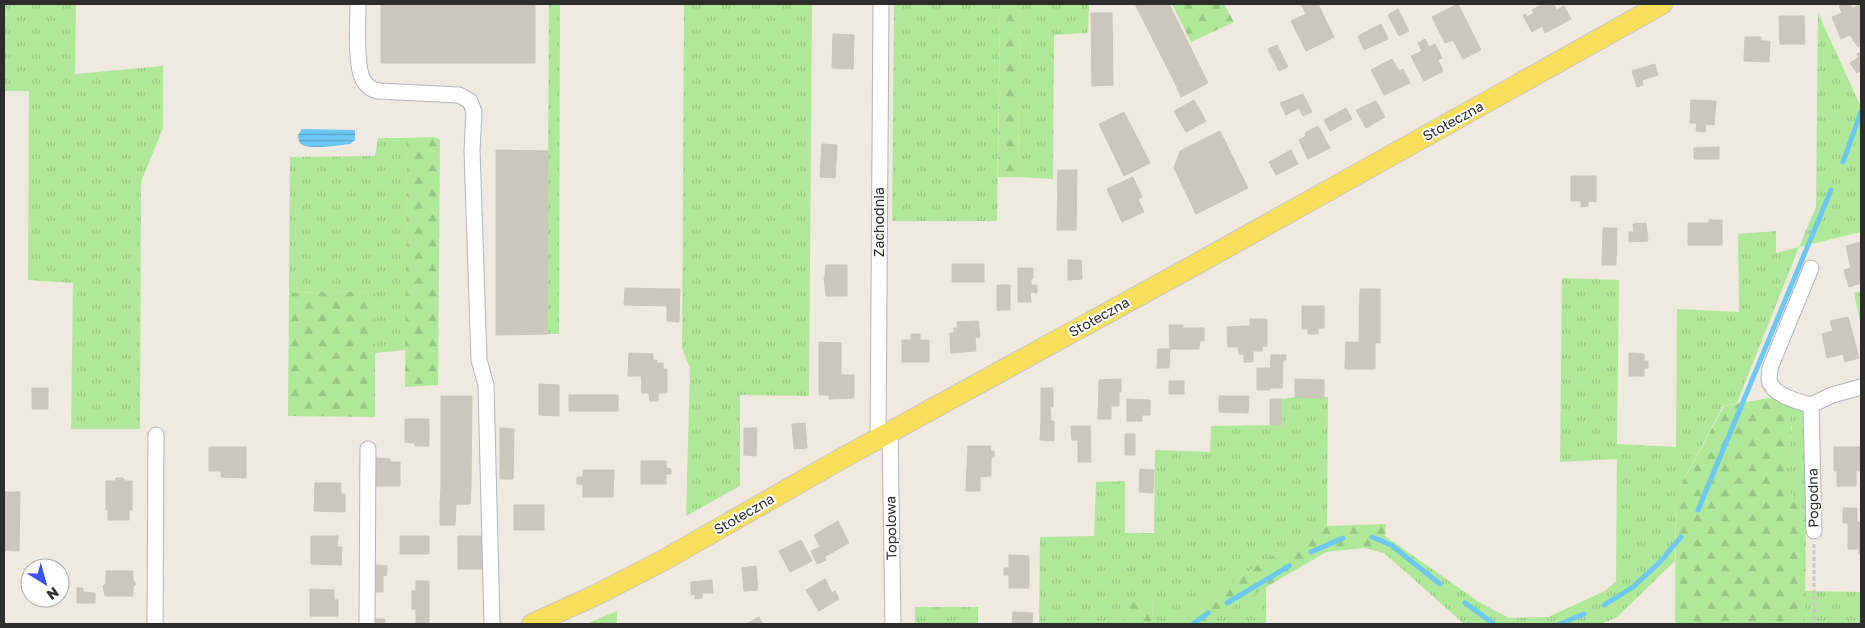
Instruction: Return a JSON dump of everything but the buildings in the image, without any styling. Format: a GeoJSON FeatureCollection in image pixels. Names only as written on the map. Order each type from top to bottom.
{"type":"FeatureCollection","features":[{"type":"Feature","properties":{"kind":"main road","name":"Stołeczna"},"geometry":{"type":"LineString","coordinates":[[532,624],[596,595],[664,560],[1661,4]]}},
{"type":"Feature","properties":{"kind":"street"},"geometry":{"type":"LineString","coordinates":[[358,4],[359,67],[364,81],[371,90],[460,95],[470,101],[474,112],[472,150],[478,360],[486,385],[492,624]]}},
{"type":"Feature","properties":{"kind":"street","name":"Zachodnia"},"geometry":{"type":"LineString","coordinates":[[881,4],[884,436]]}},
{"type":"Feature","properties":{"kind":"street"},"geometry":{"type":"LineString","coordinates":[[1811,268],[1770,368],[1769,381],[1775,390],[1790,399],[1811,404],[1832,395],[1861,387]]}},
{"type":"Feature","properties":{"kind":"street","name":"Pogodna"},"geometry":{"type":"LineString","coordinates":[[1811,404],[1814,531]]}},
{"type":"Feature","properties":{"kind":"street"},"geometry":{"type":"LineString","coordinates":[[155,624],[156,435]]}},
{"type":"Feature","properties":{"kind":"street","name":"Topolowa"},"geometry":{"type":"LineString","coordinates":[[884,436],[893,624]]}},
{"type":"Feature","properties":{"kind":"street"},"geometry":{"type":"LineString","coordinates":[[367,624],[368,449]]}},
{"type":"Feature","properties":{"kind":"path","name":"Pogodna"},"geometry":{"type":"LineString","coordinates":[[1814,531],[1814,624]]}},
{"type":"Feature","properties":{"kind":"green space"},"geometry":{"type":"Polygon","coordinates":[[[4,4],[76,4],[75,74],[163,66],[163,128],[141,182],[140,429],[71,429],[73,283],[28,280],[29,91],[4,91],[4,4]]]}},
{"type":"Feature","properties":{"kind":"green space"},"geometry":{"type":"Polygon","coordinates":[[[549,4],[560,4],[559,334],[547,334],[549,4]]]}},
{"type":"Feature","properties":{"kind":"green space"},"geometry":{"type":"Polygon","coordinates":[[[684,4],[812,4],[809,396],[740,395],[740,486],[686,516],[690,368],[682,348],[684,4]]]}},
{"type":"Feature","properties":{"kind":"green space"},"geometry":{"type":"Polygon","coordinates":[[[894,4],[1000,4],[997,221],[892,221],[894,4]]]}},
{"type":"Feature","properties":{"kind":"green space"},"geometry":{"type":"Polygon","coordinates":[[[1000,4],[1020,4],[1018,177],[998,177],[1000,4]]]}},
{"type":"Feature","properties":{"kind":"green space"},"geometry":{"type":"Polygon","coordinates":[[[1020,4],[1089,4],[1088,33],[1054,35],[1053,179],[1018,177],[1020,4]]]}},
{"type":"Feature","properties":{"kind":"green space"},"geometry":{"type":"Polygon","coordinates":[[[1172,4],[1224,4],[1234,22],[1191,42],[1172,4]]]}},
{"type":"Feature","properties":{"kind":"green space"},"geometry":{"type":"Polygon","coordinates":[[[1818,13],[1861,107],[1861,232],[1799,247],[1816,207],[1818,13]]]}},
{"type":"Feature","properties":{"kind":"green space"},"geometry":{"type":"Polygon","coordinates":[[[433,137],[440,139],[438,385],[405,387],[407,138],[433,137]]]}},
{"type":"Feature","properties":{"kind":"green space"},"geometry":{"type":"Polygon","coordinates":[[[378,138],[407,138],[406,350],[375,353],[375,291],[289,293],[290,157],[375,156],[378,138]]]}},
{"type":"Feature","properties":{"kind":"green space"},"geometry":{"type":"Polygon","coordinates":[[[1776,231],[1776,253],[1799,247],[1737,403],[1723,406],[1676,494],[1675,561],[1617,617],[1601,624],[1464,624],[1384,553],[1385,536],[1479,602],[1509,618],[1548,617],[1605,591],[1616,581],[1617,459],[1560,462],[1562,278],[1619,280],[1617,444],[1676,447],[1677,309],[1739,312],[1738,234],[1776,231]]]}},
{"type":"Feature","properties":{"kind":"green space"},"geometry":{"type":"Polygon","coordinates":[[[375,291],[375,417],[288,416],[289,293],[375,291]]]}},
{"type":"Feature","properties":{"kind":"green space"},"geometry":{"type":"Polygon","coordinates":[[[1861,291],[1861,325],[1854,293],[1861,291]]]}},
{"type":"Feature","properties":{"kind":"green space"},"geometry":{"type":"Polygon","coordinates":[[[1328,397],[1327,526],[1268,558],[1210,597],[1175,624],[1153,624],[1152,597],[1123,597],[1123,624],[1039,624],[1040,537],[1094,536],[1096,482],[1125,481],[1125,533],[1154,533],[1155,450],[1210,452],[1211,426],[1281,425],[1281,399],[1328,397]]]}},
{"type":"Feature","properties":{"kind":"green space"},"geometry":{"type":"Polygon","coordinates":[[[1774,397],[1783,403],[1789,411],[1791,430],[1787,462],[1788,479],[1794,500],[1806,514],[1805,624],[1675,624],[1676,494],[1724,406],[1774,397]]]}},
{"type":"Feature","properties":{"kind":"green space"},"geometry":{"type":"Polygon","coordinates":[[[1781,400],[1807,410],[1806,514],[1794,502],[1789,487],[1786,471],[1792,427],[1781,400]]]}},
{"type":"Feature","properties":{"kind":"green space"},"geometry":{"type":"Polygon","coordinates":[[[1386,524],[1384,553],[1364,548],[1326,552],[1210,620],[1209,624],[1175,624],[1210,597],[1268,558],[1327,526],[1386,524]]]}},
{"type":"Feature","properties":{"kind":"green space"},"geometry":{"type":"Polygon","coordinates":[[[1266,587],[1266,624],[1209,624],[1209,620],[1266,587]]]}},
{"type":"Feature","properties":{"kind":"green space"},"geometry":{"type":"Polygon","coordinates":[[[1805,591],[1861,592],[1861,624],[1805,624],[1805,591]]]}},
{"type":"Feature","properties":{"kind":"green space"},"geometry":{"type":"Polygon","coordinates":[[[1123,597],[1152,597],[1153,624],[1123,624],[1123,597]]]}},
{"type":"Feature","properties":{"kind":"green space"},"geometry":{"type":"Polygon","coordinates":[[[915,607],[978,607],[978,624],[915,624],[915,607]]]}},
{"type":"Feature","properties":{"kind":"green space"},"geometry":{"type":"Polygon","coordinates":[[[617,611],[617,624],[586,624],[617,611]]]}},
{"type":"Feature","properties":{"kind":"water"},"geometry":{"type":"Polygon","coordinates":[[[302,129],[355,130],[355,140],[350,144],[309,147],[299,142],[298,135],[302,129]]]}},
{"type":"Feature","properties":{"kind":"waterway"},"geometry":{"type":"LineString","coordinates":[[1843,162],[1861,112]]}},
{"type":"Feature","properties":{"kind":"waterway"},"geometry":{"type":"LineString","coordinates":[[1698,510],[1831,190]]}},
{"type":"Feature","properties":{"kind":"waterway"},"geometry":{"type":"LineString","coordinates":[[1372,537],[1391,545],[1440,584]]}},
{"type":"Feature","properties":{"kind":"waterway"},"geometry":{"type":"LineString","coordinates":[[1604,605],[1633,587],[1660,562],[1681,537]]}},
{"type":"Feature","properties":{"kind":"waterway"},"geometry":{"type":"LineString","coordinates":[[1311,552],[1343,538]]}},
{"type":"Feature","properties":{"kind":"waterway"},"geometry":{"type":"LineString","coordinates":[[1227,603],[1289,566]]}},
{"type":"Feature","properties":{"kind":"waterway"},"geometry":{"type":"LineString","coordinates":[[1465,603],[1494,624]]}},
{"type":"Feature","properties":{"kind":"waterway"},"geometry":{"type":"LineString","coordinates":[[1193,624],[1208,613]]}},
{"type":"Feature","properties":{"kind":"waterway"},"geometry":{"type":"LineString","coordinates":[[1560,624],[1584,614]]}}]}
